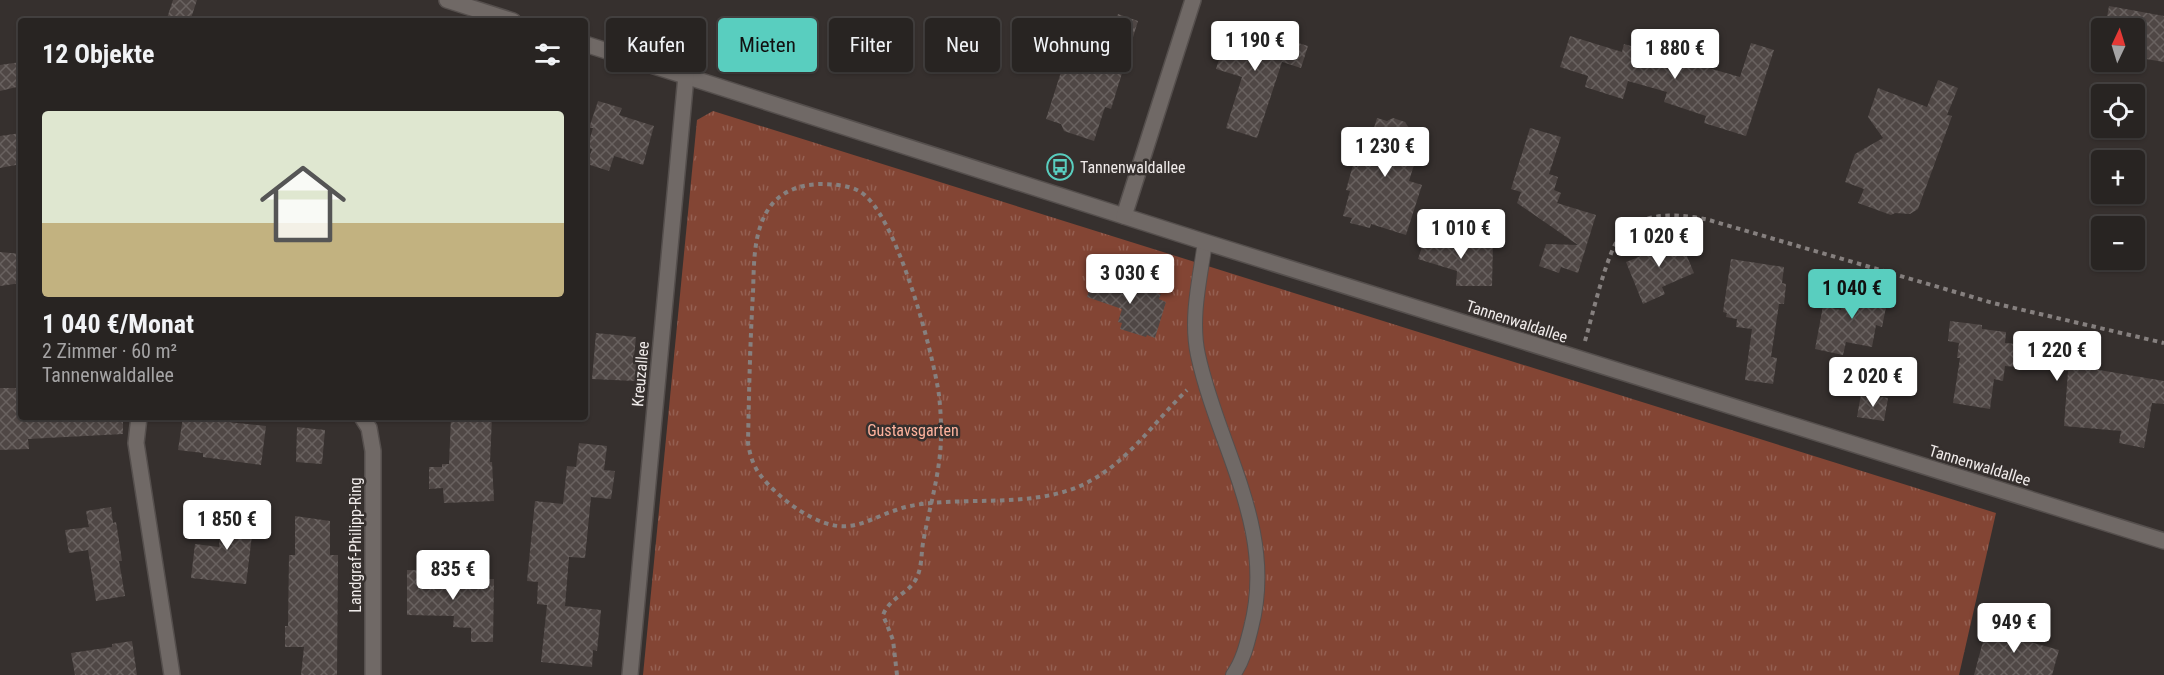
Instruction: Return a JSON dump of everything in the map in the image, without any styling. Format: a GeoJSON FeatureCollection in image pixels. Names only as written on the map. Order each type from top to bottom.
{"type":"FeatureCollection","features":[{"type":"Feature","properties":{"kind":"street"},"geometry":{"type":"LineString","coordinates":[[447,0],[504,18]]}},
{"type":"Feature","properties":{"kind":"street"},"geometry":{"type":"LineString","coordinates":[[1124,216],[1194,0]]}},
{"type":"Feature","properties":{"kind":"street","name":"Tannenwaldallee"},"geometry":{"type":"LineString","coordinates":[[588,45],[1579,360],[2164,541]]}},
{"type":"Feature","properties":{"kind":"street","name":"Kreuzallee"},"geometry":{"type":"LineString","coordinates":[[630,675],[686,76]]}},
{"type":"Feature","properties":{"kind":"street"},"geometry":{"type":"LineString","coordinates":[[139,420],[136,442],[172,675]]}},
{"type":"Feature","properties":{"kind":"street","name":"Landgraf-Philipp-Ring"},"geometry":{"type":"LineString","coordinates":[[364,420],[369,428],[373,452],[373,675]]}},
{"type":"Feature","properties":{"kind":"lane"},"geometry":{"type":"LineString","coordinates":[[1205,242],[1196,307],[1198,354],[1247,500],[1256,540],[1258,580],[1255,614],[1247,646],[1233,675]]}},
{"type":"Feature","properties":{"kind":"path"},"geometry":{"type":"LineString","coordinates":[[897,675],[893,640],[883,615],[886,608],[915,582],[918,573],[931,503],[940,455],[939,395],[911,287],[891,235],[874,204],[860,191],[826,184],[792,189],[779,197],[766,212],[755,249],[748,443],[750,457],[760,475],[780,496],[808,516],[846,527],[866,523],[897,509],[931,503],[1029,497],[1065,492],[1092,480],[1113,465],[1137,445],[1190,387],[1206,383]]}},
{"type":"Feature","properties":{"kind":"path"},"geometry":{"type":"LineString","coordinates":[[1579,360],[1611,253],[1621,235],[1634,225],[1666,214],[1709,220],[1993,303],[2164,343]]}},
{"type":"Feature","properties":{"kind":"green space","name":"Gustavsgarten"},"geometry":{"type":"Polygon","coordinates":[[[713,111],[1996,513],[1959,675],[643,675],[697,120],[713,111]]]}},
{"type":"Feature","properties":{"kind":"building"},"geometry":{"type":"Polygon","coordinates":[[[173,0],[197,0],[191,18],[167,18],[173,0]]]}},
{"type":"Feature","properties":{"kind":"building"},"geometry":{"type":"Polygon","coordinates":[[[2109,6],[2164,16],[2164,62],[2145,59],[2145,18],[2107,18],[2109,6]]]}},
{"type":"Feature","properties":{"kind":"building"},"geometry":{"type":"Polygon","coordinates":[[[1118,14],[1129,18],[1117,18],[1118,14]]]}},
{"type":"Feature","properties":{"kind":"building"},"geometry":{"type":"Polygon","coordinates":[[[1131,19],[1138,21],[1131,44],[1131,19]]]}},
{"type":"Feature","properties":{"kind":"building"},"geometry":{"type":"Polygon","coordinates":[[[1231,22],[1308,46],[1301,68],[1282,62],[1257,138],[1226,128],[1242,77],[1216,69],[1231,22]]]}},
{"type":"Feature","properties":{"kind":"building"},"geometry":{"type":"Polygon","coordinates":[[[1570,36],[1622,52],[1624,44],[1740,77],[1751,43],[1774,50],[1746,136],[1704,123],[1706,116],[1664,102],[1667,92],[1628,81],[1623,99],[1585,87],[1588,76],[1560,67],[1570,36]]]}},
{"type":"Feature","properties":{"kind":"building"},"geometry":{"type":"Polygon","coordinates":[[[18,62],[18,87],[0,91],[0,65],[18,62]]]}},
{"type":"Feature","properties":{"kind":"building"},"geometry":{"type":"Polygon","coordinates":[[[1061,72],[1122,72],[1111,109],[1105,107],[1094,141],[1064,131],[1061,124],[1046,119],[1061,72]]]}},
{"type":"Feature","properties":{"kind":"building"},"geometry":{"type":"Polygon","coordinates":[[[1938,80],[1958,88],[1947,115],[1952,116],[1918,209],[1910,214],[1891,215],[1858,203],[1864,189],[1845,182],[1855,154],[1883,138],[1868,117],[1878,88],[1927,107],[1938,80]]]}},
{"type":"Feature","properties":{"kind":"building"},"geometry":{"type":"Polygon","coordinates":[[[598,101],[622,108],[619,115],[654,126],[643,165],[614,156],[609,171],[588,164],[592,149],[588,148],[588,145],[593,128],[589,128],[598,101]]]}},
{"type":"Feature","properties":{"kind":"building"},"geometry":{"type":"Polygon","coordinates":[[[1377,118],[1387,121],[1393,118],[1405,122],[1409,128],[1424,132],[1409,181],[1422,185],[1406,235],[1371,224],[1370,228],[1350,223],[1352,218],[1343,216],[1350,191],[1346,190],[1353,165],[1357,167],[1366,140],[1370,141],[1377,118]]]}},
{"type":"Feature","properties":{"kind":"building"},"geometry":{"type":"Polygon","coordinates":[[[1530,128],[1561,137],[1549,174],[1558,177],[1554,190],[1561,193],[1557,203],[1596,215],[1578,273],[1561,267],[1559,273],[1539,266],[1546,244],[1578,245],[1517,203],[1521,192],[1511,189],[1530,128]]]}},
{"type":"Feature","properties":{"kind":"building"},"geometry":{"type":"Polygon","coordinates":[[[18,133],[18,165],[0,168],[0,136],[18,133]]]}},
{"type":"Feature","properties":{"kind":"building"},"geometry":{"type":"Polygon","coordinates":[[[1426,235],[1449,242],[1493,243],[1492,286],[1456,286],[1457,271],[1418,259],[1426,235]]]}},
{"type":"Feature","properties":{"kind":"building"},"geometry":{"type":"Polygon","coordinates":[[[1678,235],[1694,273],[1662,287],[1665,294],[1643,304],[1626,262],[1646,254],[1644,249],[1678,235]]]}},
{"type":"Feature","properties":{"kind":"building"},"geometry":{"type":"Polygon","coordinates":[[[0,252],[18,254],[18,283],[0,286],[0,252]]]}},
{"type":"Feature","properties":{"kind":"building"},"geometry":{"type":"Polygon","coordinates":[[[1731,259],[1784,267],[1782,283],[1786,284],[1784,304],[1779,304],[1771,357],[1777,358],[1773,384],[1745,380],[1752,329],[1736,327],[1737,319],[1726,317],[1727,313],[1723,312],[1731,259]]]}},
{"type":"Feature","properties":{"kind":"building"},"geometry":{"type":"Polygon","coordinates":[[[1094,275],[1161,294],[1159,299],[1166,302],[1155,338],[1120,329],[1122,323],[1118,322],[1122,309],[1087,297],[1094,275]]]}},
{"type":"Feature","properties":{"kind":"building"},"geometry":{"type":"Polygon","coordinates":[[[1846,284],[1889,292],[1882,327],[1876,325],[1872,347],[1846,342],[1843,355],[1815,349],[1823,306],[1841,310],[1846,284]]]}},
{"type":"Feature","properties":{"kind":"building"},"geometry":{"type":"Polygon","coordinates":[[[1950,321],[1982,325],[1982,329],[2006,332],[2005,343],[2100,351],[2099,370],[2164,381],[2164,404],[2152,403],[2144,448],[2119,443],[2121,431],[2064,426],[2068,371],[2005,366],[2003,381],[1994,379],[1990,409],[1953,403],[1960,358],[1957,358],[1959,343],[1948,341],[1950,321]]]}},
{"type":"Feature","properties":{"kind":"building"},"geometry":{"type":"Polygon","coordinates":[[[596,333],[636,337],[634,357],[638,357],[635,381],[592,379],[596,333]]]}},
{"type":"Feature","properties":{"kind":"building"},"geometry":{"type":"Polygon","coordinates":[[[0,388],[18,388],[18,420],[123,420],[123,434],[28,439],[29,449],[0,450],[0,388]]]}},
{"type":"Feature","properties":{"kind":"building"},"geometry":{"type":"Polygon","coordinates":[[[1861,394],[1888,398],[1884,421],[1857,417],[1861,394]]]}},
{"type":"Feature","properties":{"kind":"building"},"geometry":{"type":"Polygon","coordinates":[[[183,420],[211,420],[266,426],[261,465],[203,457],[203,453],[178,450],[183,420]]]}},
{"type":"Feature","properties":{"kind":"building"},"geometry":{"type":"Polygon","coordinates":[[[451,420],[492,420],[490,462],[492,462],[494,501],[444,503],[443,488],[429,489],[429,467],[442,467],[442,464],[449,464],[451,420]]]}},
{"type":"Feature","properties":{"kind":"building"},"geometry":{"type":"Polygon","coordinates":[[[297,427],[325,430],[322,464],[296,462],[297,427]]]}},
{"type":"Feature","properties":{"kind":"building"},"geometry":{"type":"Polygon","coordinates":[[[579,443],[607,446],[604,470],[615,471],[611,499],[591,497],[585,558],[569,557],[565,606],[601,610],[597,651],[593,650],[592,667],[541,662],[547,605],[537,604],[538,582],[527,581],[535,501],[563,504],[567,466],[576,467],[579,443]]]}},
{"type":"Feature","properties":{"kind":"building"},"geometry":{"type":"Polygon","coordinates":[[[111,507],[113,523],[116,522],[118,534],[122,561],[119,561],[125,596],[96,601],[88,550],[69,553],[65,530],[89,527],[86,511],[111,507]]]}},
{"type":"Feature","properties":{"kind":"building"},"geometry":{"type":"Polygon","coordinates":[[[228,508],[255,511],[246,584],[191,578],[195,544],[219,547],[220,528],[225,529],[228,508]]]}},
{"type":"Feature","properties":{"kind":"building"},"geometry":{"type":"Polygon","coordinates":[[[295,516],[330,521],[330,555],[338,555],[337,675],[301,675],[304,647],[285,647],[285,626],[288,626],[289,555],[295,555],[295,516]]]}},
{"type":"Feature","properties":{"kind":"building"},"geometry":{"type":"Polygon","coordinates":[[[407,570],[454,571],[454,579],[494,579],[493,642],[471,642],[471,628],[453,627],[454,616],[407,615],[407,570]]]}},
{"type":"Feature","properties":{"kind":"building"},"geometry":{"type":"Polygon","coordinates":[[[1988,623],[2029,634],[2027,641],[2059,650],[2052,675],[1974,675],[1988,623]]]}},
{"type":"Feature","properties":{"kind":"building"},"geometry":{"type":"Polygon","coordinates":[[[132,641],[137,675],[75,675],[71,653],[112,647],[112,644],[132,641]]]}},
{"type":"Feature","properties":{"kind":"place","name":"Tannenwaldallee"},"geometry":{"type":"Point","coordinates":[1060,167]}}]}
